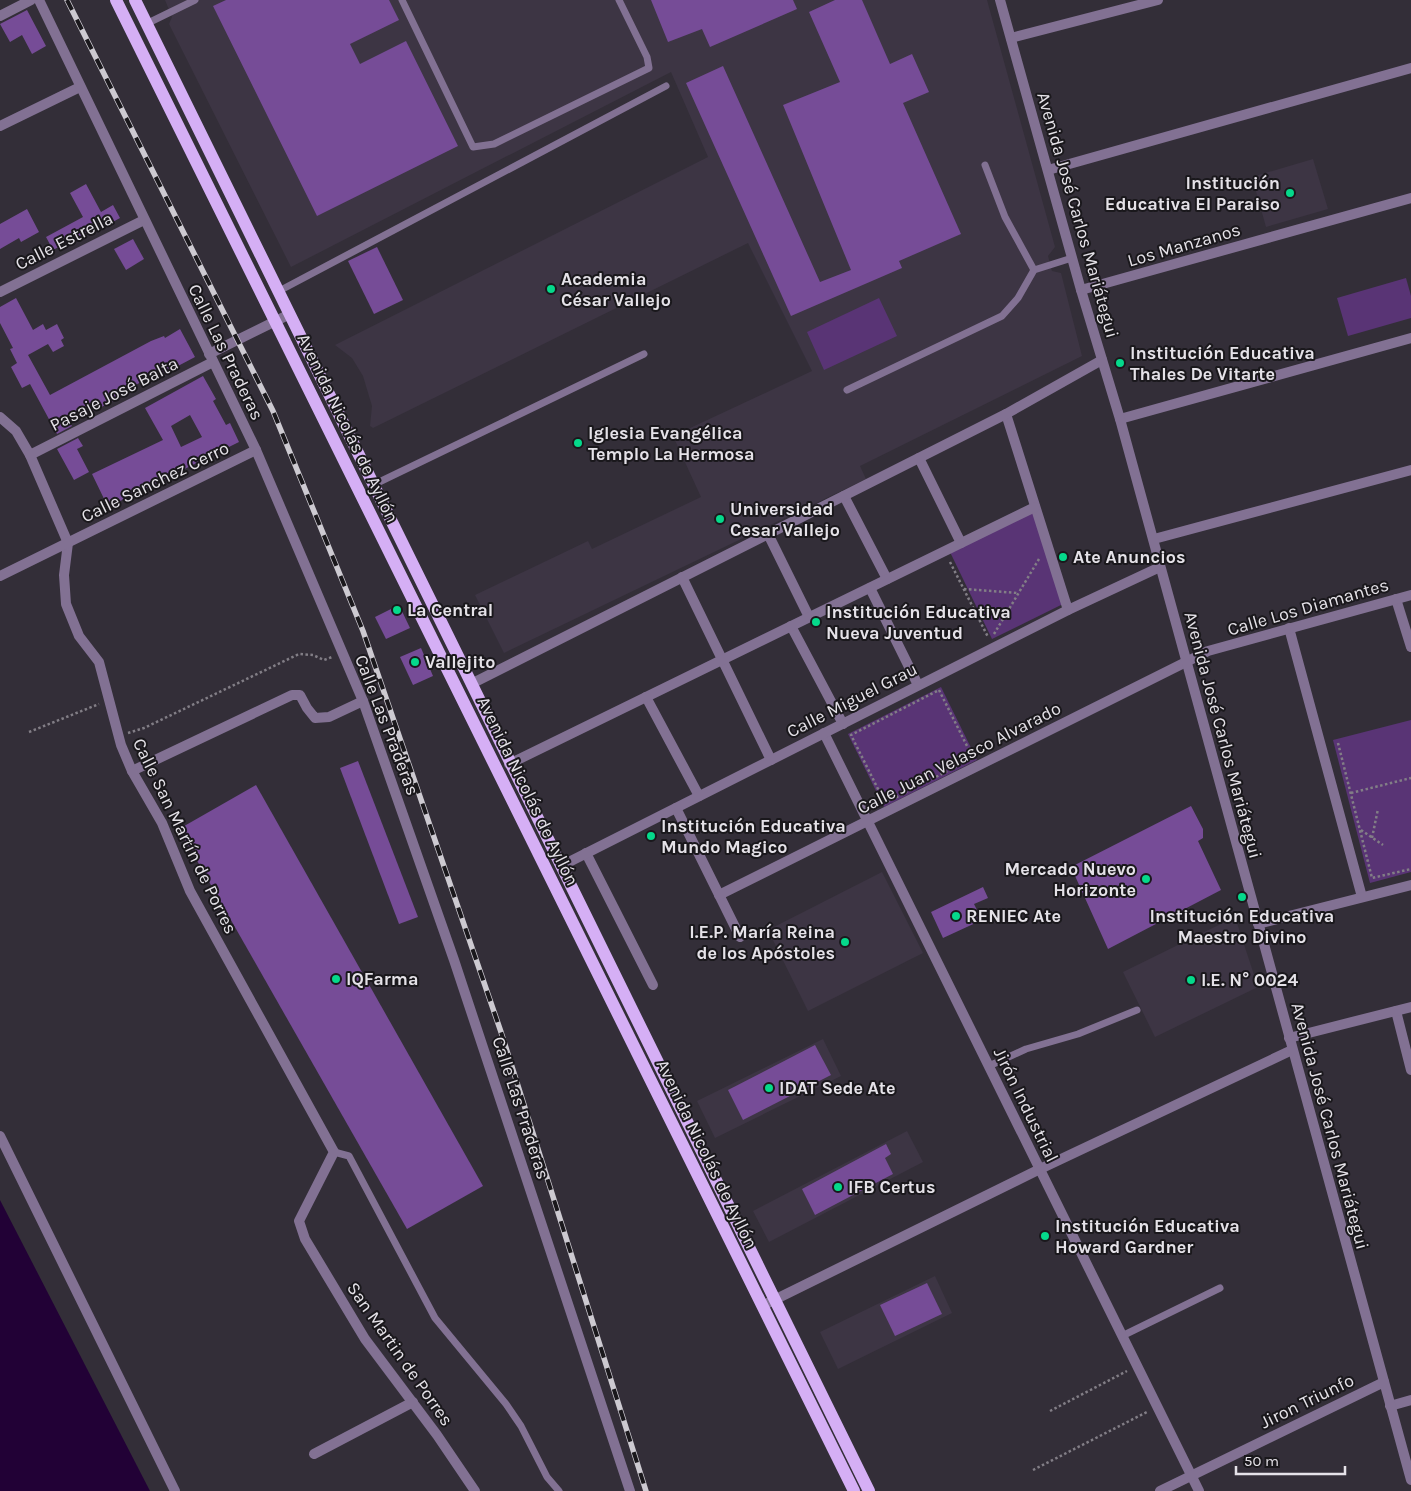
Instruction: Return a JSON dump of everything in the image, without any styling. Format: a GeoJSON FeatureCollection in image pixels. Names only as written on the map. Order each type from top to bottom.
{"type":"FeatureCollection","features":[{"type":"Feature","properties":{"kind":"main road","name":"Avenida Nicolás de Ayllón"},"geometry":{"type":"LineString","coordinates":[[116,0],[275,321],[769,1303],[869,1491]]}},
{"type":"Feature","properties":{"kind":"main road","name":"Avenida Nicolás de Ayllón"},"geometry":{"type":"LineString","coordinates":[[135,0],[509,764],[561,866],[769,1303],[854,1491]]}},
{"type":"Feature","properties":{"kind":"main road"},"geometry":{"type":"LineString","coordinates":[[127,24],[144,20]]}},
{"type":"Feature","properties":{"kind":"street"},"geometry":{"type":"LineString","coordinates":[[0,16],[31,0]]}},
{"type":"Feature","properties":{"kind":"street","name":"Calle Las Praderas"},"geometry":{"type":"LineString","coordinates":[[39,0],[256,450],[363,701],[454,960],[630,1491]]}},
{"type":"Feature","properties":{"kind":"street","name":"Avenida José Carlos Mariátegui"},"geometry":{"type":"LineString","coordinates":[[1000,0],[1072,258],[1154,539],[1185,662],[1411,1480]]}},
{"type":"Feature","properties":{"kind":"street"},"geometry":{"type":"LineString","coordinates":[[1011,38],[1158,0]]}},
{"type":"Feature","properties":{"kind":"street"},"geometry":{"type":"LineString","coordinates":[[1048,170],[1411,68]]}},
{"type":"Feature","properties":{"kind":"street"},"geometry":{"type":"LineString","coordinates":[[0,126],[80,87]]}},
{"type":"Feature","properties":{"kind":"street","name":"Los Manzanos"},"geometry":{"type":"LineString","coordinates":[[1082,290],[1411,198]]}},
{"type":"Feature","properties":{"kind":"street","name":"Calle Estrella"},"geometry":{"type":"LineString","coordinates":[[0,292],[144,220]]}},
{"type":"Feature","properties":{"kind":"street","name":"Pasaje José Balta"},"geometry":{"type":"LineString","coordinates":[[30,455],[290,314]]}},
{"type":"Feature","properties":{"kind":"street"},"geometry":{"type":"LineString","coordinates":[[1120,419],[1411,338]]}},
{"type":"Feature","properties":{"kind":"street"},"geometry":{"type":"LineString","coordinates":[[471,684],[1006,414],[1102,360]]}},
{"type":"Feature","properties":{"kind":"street"},"geometry":{"type":"LineString","coordinates":[[1006,414],[1068,610]]}},
{"type":"Feature","properties":{"kind":"street"},"geometry":{"type":"LineString","coordinates":[[0,417],[16,431],[30,455],[68,543]]}},
{"type":"Feature","properties":{"kind":"street","name":"Calle Sanchez Cerro"},"geometry":{"type":"LineString","coordinates":[[0,576],[256,450]]}},
{"type":"Feature","properties":{"kind":"street"},"geometry":{"type":"LineString","coordinates":[[919,458],[961,544]]}},
{"type":"Feature","properties":{"kind":"street"},"geometry":{"type":"LineString","coordinates":[[1154,539],[1411,470]]}},
{"type":"Feature","properties":{"kind":"street"},"geometry":{"type":"LineString","coordinates":[[844,496],[887,579]]}},
{"type":"Feature","properties":{"kind":"street"},"geometry":{"type":"LineString","coordinates":[[509,764],[1035,507]]}},
{"type":"Feature","properties":{"kind":"street"},"geometry":{"type":"LineString","coordinates":[[768,534],[809,617]]}},
{"type":"Feature","properties":{"kind":"street","name":"Calle San Martín de Porres"},"geometry":{"type":"LineString","coordinates":[[68,543],[64,575],[66,604],[78,636],[100,662],[119,736],[132,772],[162,823],[190,891],[334,1152]]}},
{"type":"Feature","properties":{"kind":"street","name":"Calle Miguel Grau"},"geometry":{"type":"LineString","coordinates":[[561,866],[918,685],[1160,566]]}},
{"type":"Feature","properties":{"kind":"street"},"geometry":{"type":"LineString","coordinates":[[682,577],[771,760]]}},
{"type":"Feature","properties":{"kind":"street"},"geometry":{"type":"LineString","coordinates":[[870,588],[918,685]]}},
{"type":"Feature","properties":{"kind":"street","name":"Calle Los Diamantes"},"geometry":{"type":"LineString","coordinates":[[1185,662],[1208,651],[1411,595]]}},
{"type":"Feature","properties":{"kind":"street"},"geometry":{"type":"LineString","coordinates":[[1396,599],[1411,647]]}},
{"type":"Feature","properties":{"kind":"street"},"geometry":{"type":"LineString","coordinates":[[791,626],[843,724]]}},
{"type":"Feature","properties":{"kind":"street"},"geometry":{"type":"LineString","coordinates":[[1289,628],[1362,897]]}},
{"type":"Feature","properties":{"kind":"street","name":"Calle Juan Velasco Alvarado"},"geometry":{"type":"LineString","coordinates":[[719,895],[1185,662]]}},
{"type":"Feature","properties":{"kind":"street"},"geometry":{"type":"LineString","coordinates":[[132,772],[292,695],[300,695],[306,708],[316,718],[329,717],[363,701]]}},
{"type":"Feature","properties":{"kind":"street"},"geometry":{"type":"LineString","coordinates":[[646,697],[699,796]]}},
{"type":"Feature","properties":{"kind":"street","name":"Jirón Industrial"},"geometry":{"type":"LineString","coordinates":[[824,733],[1199,1491]]}},
{"type":"Feature","properties":{"kind":"street"},"geometry":{"type":"LineString","coordinates":[[676,808],[740,937]]}},
{"type":"Feature","properties":{"kind":"street"},"geometry":{"type":"LineString","coordinates":[[586,853],[653,985]]}},
{"type":"Feature","properties":{"kind":"street"},"geometry":{"type":"LineString","coordinates":[[1258,924],[1411,885]]}},
{"type":"Feature","properties":{"kind":"street"},"geometry":{"type":"LineString","coordinates":[[1289,1038],[1411,1007]]}},
{"type":"Feature","properties":{"kind":"street"},"geometry":{"type":"LineString","coordinates":[[1396,1011],[1411,1070]]}},
{"type":"Feature","properties":{"kind":"street"},"geometry":{"type":"LineString","coordinates":[[769,1303],[1040,1169],[1292,1050]]}},
{"type":"Feature","properties":{"kind":"street"},"geometry":{"type":"LineString","coordinates":[[0,1136],[175,1491]]}},
{"type":"Feature","properties":{"kind":"street","name":"San Martin de Porres"},"geometry":{"type":"LineString","coordinates":[[334,1152],[299,1221],[305,1239],[365,1338],[413,1402],[474,1491]]}},
{"type":"Feature","properties":{"kind":"street","name":"Jiron Triunfo"},"geometry":{"type":"LineString","coordinates":[[1160,1491],[1384,1382]]}},
{"type":"Feature","properties":{"kind":"street"},"geometry":{"type":"LineString","coordinates":[[1390,1406],[1411,1400]]}},
{"type":"Feature","properties":{"kind":"street"},"geometry":{"type":"LineString","coordinates":[[314,1454],[413,1402]]}},
{"type":"Feature","properties":{"kind":"lane"},"geometry":{"type":"LineString","coordinates":[[144,20],[194,0]]}},
{"type":"Feature","properties":{"kind":"lane"},"geometry":{"type":"LineString","coordinates":[[402,0],[473,147],[494,144],[649,68],[647,57],[619,0]]}},
{"type":"Feature","properties":{"kind":"lane"},"geometry":{"type":"LineString","coordinates":[[279,291],[666,86]]}},
{"type":"Feature","properties":{"kind":"lane"},"geometry":{"type":"LineString","coordinates":[[985,165],[1004,217],[1034,270]]}},
{"type":"Feature","properties":{"kind":"lane"},"geometry":{"type":"LineString","coordinates":[[847,390],[1002,316],[1018,298],[1034,270],[1072,258]]}},
{"type":"Feature","properties":{"kind":"lane"},"geometry":{"type":"LineString","coordinates":[[373,485],[644,354]]}},
{"type":"Feature","properties":{"kind":"lane"},"geometry":{"type":"LineString","coordinates":[[989,1066],[1026,1049],[1078,1034],[1136,1010]]}},
{"type":"Feature","properties":{"kind":"lane"},"geometry":{"type":"LineString","coordinates":[[334,1152],[348,1156],[435,1318],[506,1404],[521,1426],[540,1465],[559,1491]]}},
{"type":"Feature","properties":{"kind":"lane"},"geometry":{"type":"LineString","coordinates":[[1122,1336],[1220,1288]]}},
{"type":"Feature","properties":{"kind":"path"},"geometry":{"type":"LineString","coordinates":[[1002,631],[993,635],[1044,550]]}},
{"type":"Feature","properties":{"kind":"path"},"geometry":{"type":"LineString","coordinates":[[945,551],[993,648]]}},
{"type":"Feature","properties":{"kind":"path"},"geometry":{"type":"LineString","coordinates":[[964,590],[1018,593]]}},
{"type":"Feature","properties":{"kind":"path"},"geometry":{"type":"LineString","coordinates":[[119,736],[144,728],[298,654],[313,655],[324,660],[342,653]]}},
{"type":"Feature","properties":{"kind":"path"},"geometry":{"type":"LineString","coordinates":[[939,690],[973,758],[886,803],[851,735],[939,690]]}},
{"type":"Feature","properties":{"kind":"path"},"geometry":{"type":"LineString","coordinates":[[29,732],[110,700]]}},
{"type":"Feature","properties":{"kind":"path"},"geometry":{"type":"LineString","coordinates":[[1338,742],[1372,878],[1411,869]]}},
{"type":"Feature","properties":{"kind":"path"},"geometry":{"type":"LineString","coordinates":[[1351,793],[1411,778]]}},
{"type":"Feature","properties":{"kind":"path"},"geometry":{"type":"LineString","coordinates":[[1372,838],[1378,809]]}},
{"type":"Feature","properties":{"kind":"path"},"geometry":{"type":"LineString","coordinates":[[1345,833],[1360,830],[1383,845]]}},
{"type":"Feature","properties":{"kind":"path"},"geometry":{"type":"LineString","coordinates":[[1050,1411],[1137,1366]]}},
{"type":"Feature","properties":{"kind":"path"},"geometry":{"type":"LineString","coordinates":[[1033,1470],[1157,1406]]}},
{"type":"Feature","properties":{"kind":"shaded area"},"geometry":{"type":"Polygon","coordinates":[[[165,0],[987,0],[1055,247],[1048,256],[1052,271],[1061,273],[1082,356],[860,466],[866,479],[504,653],[475,595],[588,541],[592,549],[701,497],[673,436],[812,371],[748,243],[373,428],[370,426],[372,406],[363,376],[352,358],[335,345],[708,157],[671,72],[291,267],[169,24],[172,17],[165,0]]]}},
{"type":"Feature","properties":{"kind":"shaded area","name":"Institución Educativa El Paraiso"},"geometry":{"type":"Polygon","coordinates":[[[1313,159],[1328,209],[1266,227],[1252,177],[1313,159]]]}},
{"type":"Feature","properties":{"kind":"shaded area"},"geometry":{"type":"Polygon","coordinates":[[[1406,278],[1411,296],[1411,318],[1348,336],[1337,298],[1406,278]]]}},
{"type":"Feature","properties":{"kind":"shaded area"},"geometry":{"type":"Polygon","coordinates":[[[879,298],[897,336],[824,370],[807,332],[879,298]]]}},
{"type":"Feature","properties":{"kind":"shaded area"},"geometry":{"type":"Polygon","coordinates":[[[1033,512],[1063,604],[992,639],[950,552],[1033,512]]]}},
{"type":"Feature","properties":{"kind":"shaded area"},"geometry":{"type":"Polygon","coordinates":[[[941,687],[977,760],[884,807],[848,734],[941,687]]]}},
{"type":"Feature","properties":{"kind":"shaded area"},"geometry":{"type":"Polygon","coordinates":[[[1411,720],[1411,872],[1370,883],[1333,740],[1411,720]]]}},
{"type":"Feature","properties":{"kind":"shaded area","name":"I.E.P. María Reina de los Apóstoles"},"geometry":{"type":"Polygon","coordinates":[[[882,872],[923,953],[808,1011],[768,930],[882,872]]]}},
{"type":"Feature","properties":{"kind":"shaded area","name":"I.E. N° 0024"},"geometry":{"type":"Polygon","coordinates":[[[1235,917],[1258,987],[1155,1037],[1123,972],[1235,917]]]}},
{"type":"Feature","properties":{"kind":"shaded area","name":"IDAT Sede Ate"},"geometry":{"type":"Polygon","coordinates":[[[823,1039],[841,1076],[715,1138],[697,1101],[823,1039]]]}},
{"type":"Feature","properties":{"kind":"shaded area","name":"IFB Certus"},"geometry":{"type":"Polygon","coordinates":[[[907,1131],[923,1162],[769,1242],[753,1211],[907,1131]]]}},
{"type":"Feature","properties":{"kind":"shaded area"},"geometry":{"type":"Polygon","coordinates":[[[0,1200],[150,1491],[0,1491],[0,1200]]]}},
{"type":"Feature","properties":{"kind":"shaded area"},"geometry":{"type":"Polygon","coordinates":[[[935,1276],[952,1313],[838,1369],[820,1332],[935,1276]]]}},
{"type":"Feature","properties":{"kind":"building"},"geometry":{"type":"Polygon","coordinates":[[[226,0],[389,0],[399,20],[350,44],[360,64],[406,41],[458,146],[317,216],[213,6],[226,0]]]}},
{"type":"Feature","properties":{"kind":"building"},"geometry":{"type":"Polygon","coordinates":[[[651,0],[793,0],[797,9],[710,47],[702,29],[668,42],[651,0]]]}},
{"type":"Feature","properties":{"kind":"building"},"geometry":{"type":"Polygon","coordinates":[[[835,0],[862,0],[890,64],[912,54],[929,92],[903,103],[961,234],[899,261],[902,268],[791,316],[686,83],[723,66],[820,282],[851,270],[783,105],[840,82],[809,12],[835,0]]]}},
{"type":"Feature","properties":{"kind":"building"},"geometry":{"type":"Polygon","coordinates":[[[27,10],[46,46],[32,54],[22,35],[10,42],[0,24],[27,10]]]}},
{"type":"Feature","properties":{"kind":"building"},"geometry":{"type":"Polygon","coordinates":[[[86,184],[101,212],[113,205],[120,218],[109,224],[107,222],[53,250],[46,237],[83,217],[70,193],[86,184]]]}},
{"type":"Feature","properties":{"kind":"building"},"geometry":{"type":"Polygon","coordinates":[[[27,209],[39,232],[21,242],[19,238],[0,249],[0,224],[27,209]]]}},
{"type":"Feature","properties":{"kind":"building"},"geometry":{"type":"Polygon","coordinates":[[[133,239],[144,259],[126,270],[114,249],[133,239]]]}},
{"type":"Feature","properties":{"kind":"building"},"geometry":{"type":"Polygon","coordinates":[[[377,247],[403,300],[374,314],[348,261],[377,247]]]}},
{"type":"Feature","properties":{"kind":"building"},"geometry":{"type":"Polygon","coordinates":[[[16,298],[33,330],[43,324],[46,330],[57,324],[64,338],[61,340],[64,346],[53,352],[48,344],[28,355],[50,395],[151,341],[164,336],[165,338],[180,329],[195,357],[144,384],[143,381],[119,394],[121,397],[70,423],[72,426],[57,434],[30,384],[22,388],[11,367],[17,363],[10,349],[13,348],[0,323],[0,307],[16,298]]]}},
{"type":"Feature","properties":{"kind":"building"},"geometry":{"type":"Polygon","coordinates":[[[203,376],[216,399],[213,401],[226,425],[230,423],[239,442],[108,507],[92,474],[163,440],[145,408],[203,376]],[[190,415],[171,426],[181,447],[202,437],[190,415]]]}},
{"type":"Feature","properties":{"kind":"building"},"geometry":{"type":"Polygon","coordinates":[[[78,438],[83,446],[77,449],[89,472],[74,480],[57,449],[78,438]]]}},
{"type":"Feature","properties":{"kind":"building"},"geometry":{"type":"Polygon","coordinates":[[[399,605],[410,628],[386,639],[375,617],[399,605]]]}},
{"type":"Feature","properties":{"kind":"building","name":"Vallejito"},"geometry":{"type":"Polygon","coordinates":[[[421,648],[433,676],[413,685],[400,657],[421,648]]]}},
{"type":"Feature","properties":{"kind":"building"},"geometry":{"type":"Polygon","coordinates":[[[358,761],[418,917],[399,924],[340,768],[358,761]]]}},
{"type":"Feature","properties":{"kind":"building"},"geometry":{"type":"Polygon","coordinates":[[[256,785],[483,1186],[407,1229],[179,829],[256,785]]]}},
{"type":"Feature","properties":{"kind":"building","name":"Mercado Nuevo Horizonte"},"geometry":{"type":"Polygon","coordinates":[[[1191,806],[1203,829],[1203,838],[1198,841],[1221,890],[1108,949],[1071,867],[1191,806]]]}},
{"type":"Feature","properties":{"kind":"building","name":"RENIEC Ate"},"geometry":{"type":"Polygon","coordinates":[[[983,887],[988,898],[974,904],[982,920],[943,938],[931,912],[983,887]]]}},
{"type":"Feature","properties":{"kind":"building"},"geometry":{"type":"Polygon","coordinates":[[[815,1045],[831,1075],[743,1120],[728,1090],[815,1045]]]}},
{"type":"Feature","properties":{"kind":"building"},"geometry":{"type":"Polygon","coordinates":[[[886,1144],[891,1154],[885,1158],[893,1174],[815,1215],[802,1189],[886,1144]]]}},
{"type":"Feature","properties":{"kind":"building"},"geometry":{"type":"Polygon","coordinates":[[[927,1283],[942,1314],[895,1336],[880,1305],[927,1283]]]}},
{"type":"Feature","properties":{"kind":"railway"},"geometry":{"type":"LineString","coordinates":[[67,0],[273,411],[363,631],[501,1032],[646,1491]]}},
{"type":"Feature","properties":{"kind":"place","name":"Institución Educativa El Paraiso"},"geometry":{"type":"Point","coordinates":[1290,193]}},
{"type":"Feature","properties":{"kind":"place","name":"Academia César Vallejo"},"geometry":{"type":"Point","coordinates":[551,289]}},
{"type":"Feature","properties":{"kind":"place","name":"Institución Educativa Thales De Vitarte"},"geometry":{"type":"Point","coordinates":[1120,363]}},
{"type":"Feature","properties":{"kind":"place","name":"Iglesia Evangélica Templo La Hermosa"},"geometry":{"type":"Point","coordinates":[578,443]}},
{"type":"Feature","properties":{"kind":"place","name":"Universidad Cesar Vallejo"},"geometry":{"type":"Point","coordinates":[720,519]}},
{"type":"Feature","properties":{"kind":"place","name":"Ate Anuncios"},"geometry":{"type":"Point","coordinates":[1063,557]}},
{"type":"Feature","properties":{"kind":"place","name":"La Central"},"geometry":{"type":"Point","coordinates":[397,610]}},
{"type":"Feature","properties":{"kind":"place","name":"Institución Educativa Nueva Juventud"},"geometry":{"type":"Point","coordinates":[816,622]}},
{"type":"Feature","properties":{"kind":"place","name":"Vallejito"},"geometry":{"type":"Point","coordinates":[415,662]}},
{"type":"Feature","properties":{"kind":"place","name":"Institución Educativa Mundo Magico"},"geometry":{"type":"Point","coordinates":[651,836]}},
{"type":"Feature","properties":{"kind":"place","name":"Mercado Nuevo Horizonte"},"geometry":{"type":"Point","coordinates":[1146,879]}},
{"type":"Feature","properties":{"kind":"place","name":"Institución Educativa Maestro Divino"},"geometry":{"type":"Point","coordinates":[1242,897]}},
{"type":"Feature","properties":{"kind":"place","name":"RENIEC Ate"},"geometry":{"type":"Point","coordinates":[956,916]}},
{"type":"Feature","properties":{"kind":"place","name":"I.E.P. María Reina de los Apóstoles"},"geometry":{"type":"Point","coordinates":[845,942]}},
{"type":"Feature","properties":{"kind":"place","name":"IQFarma"},"geometry":{"type":"Point","coordinates":[336,979]}},
{"type":"Feature","properties":{"kind":"place","name":"I.E. N° 0024"},"geometry":{"type":"Point","coordinates":[1191,980]}},
{"type":"Feature","properties":{"kind":"place","name":"IDAT Sede Ate"},"geometry":{"type":"Point","coordinates":[769,1088]}},
{"type":"Feature","properties":{"kind":"place","name":"IFB Certus"},"geometry":{"type":"Point","coordinates":[838,1187]}},
{"type":"Feature","properties":{"kind":"place","name":"Institución Educativa Howard Gardner"},"geometry":{"type":"Point","coordinates":[1045,1236]}}]}
